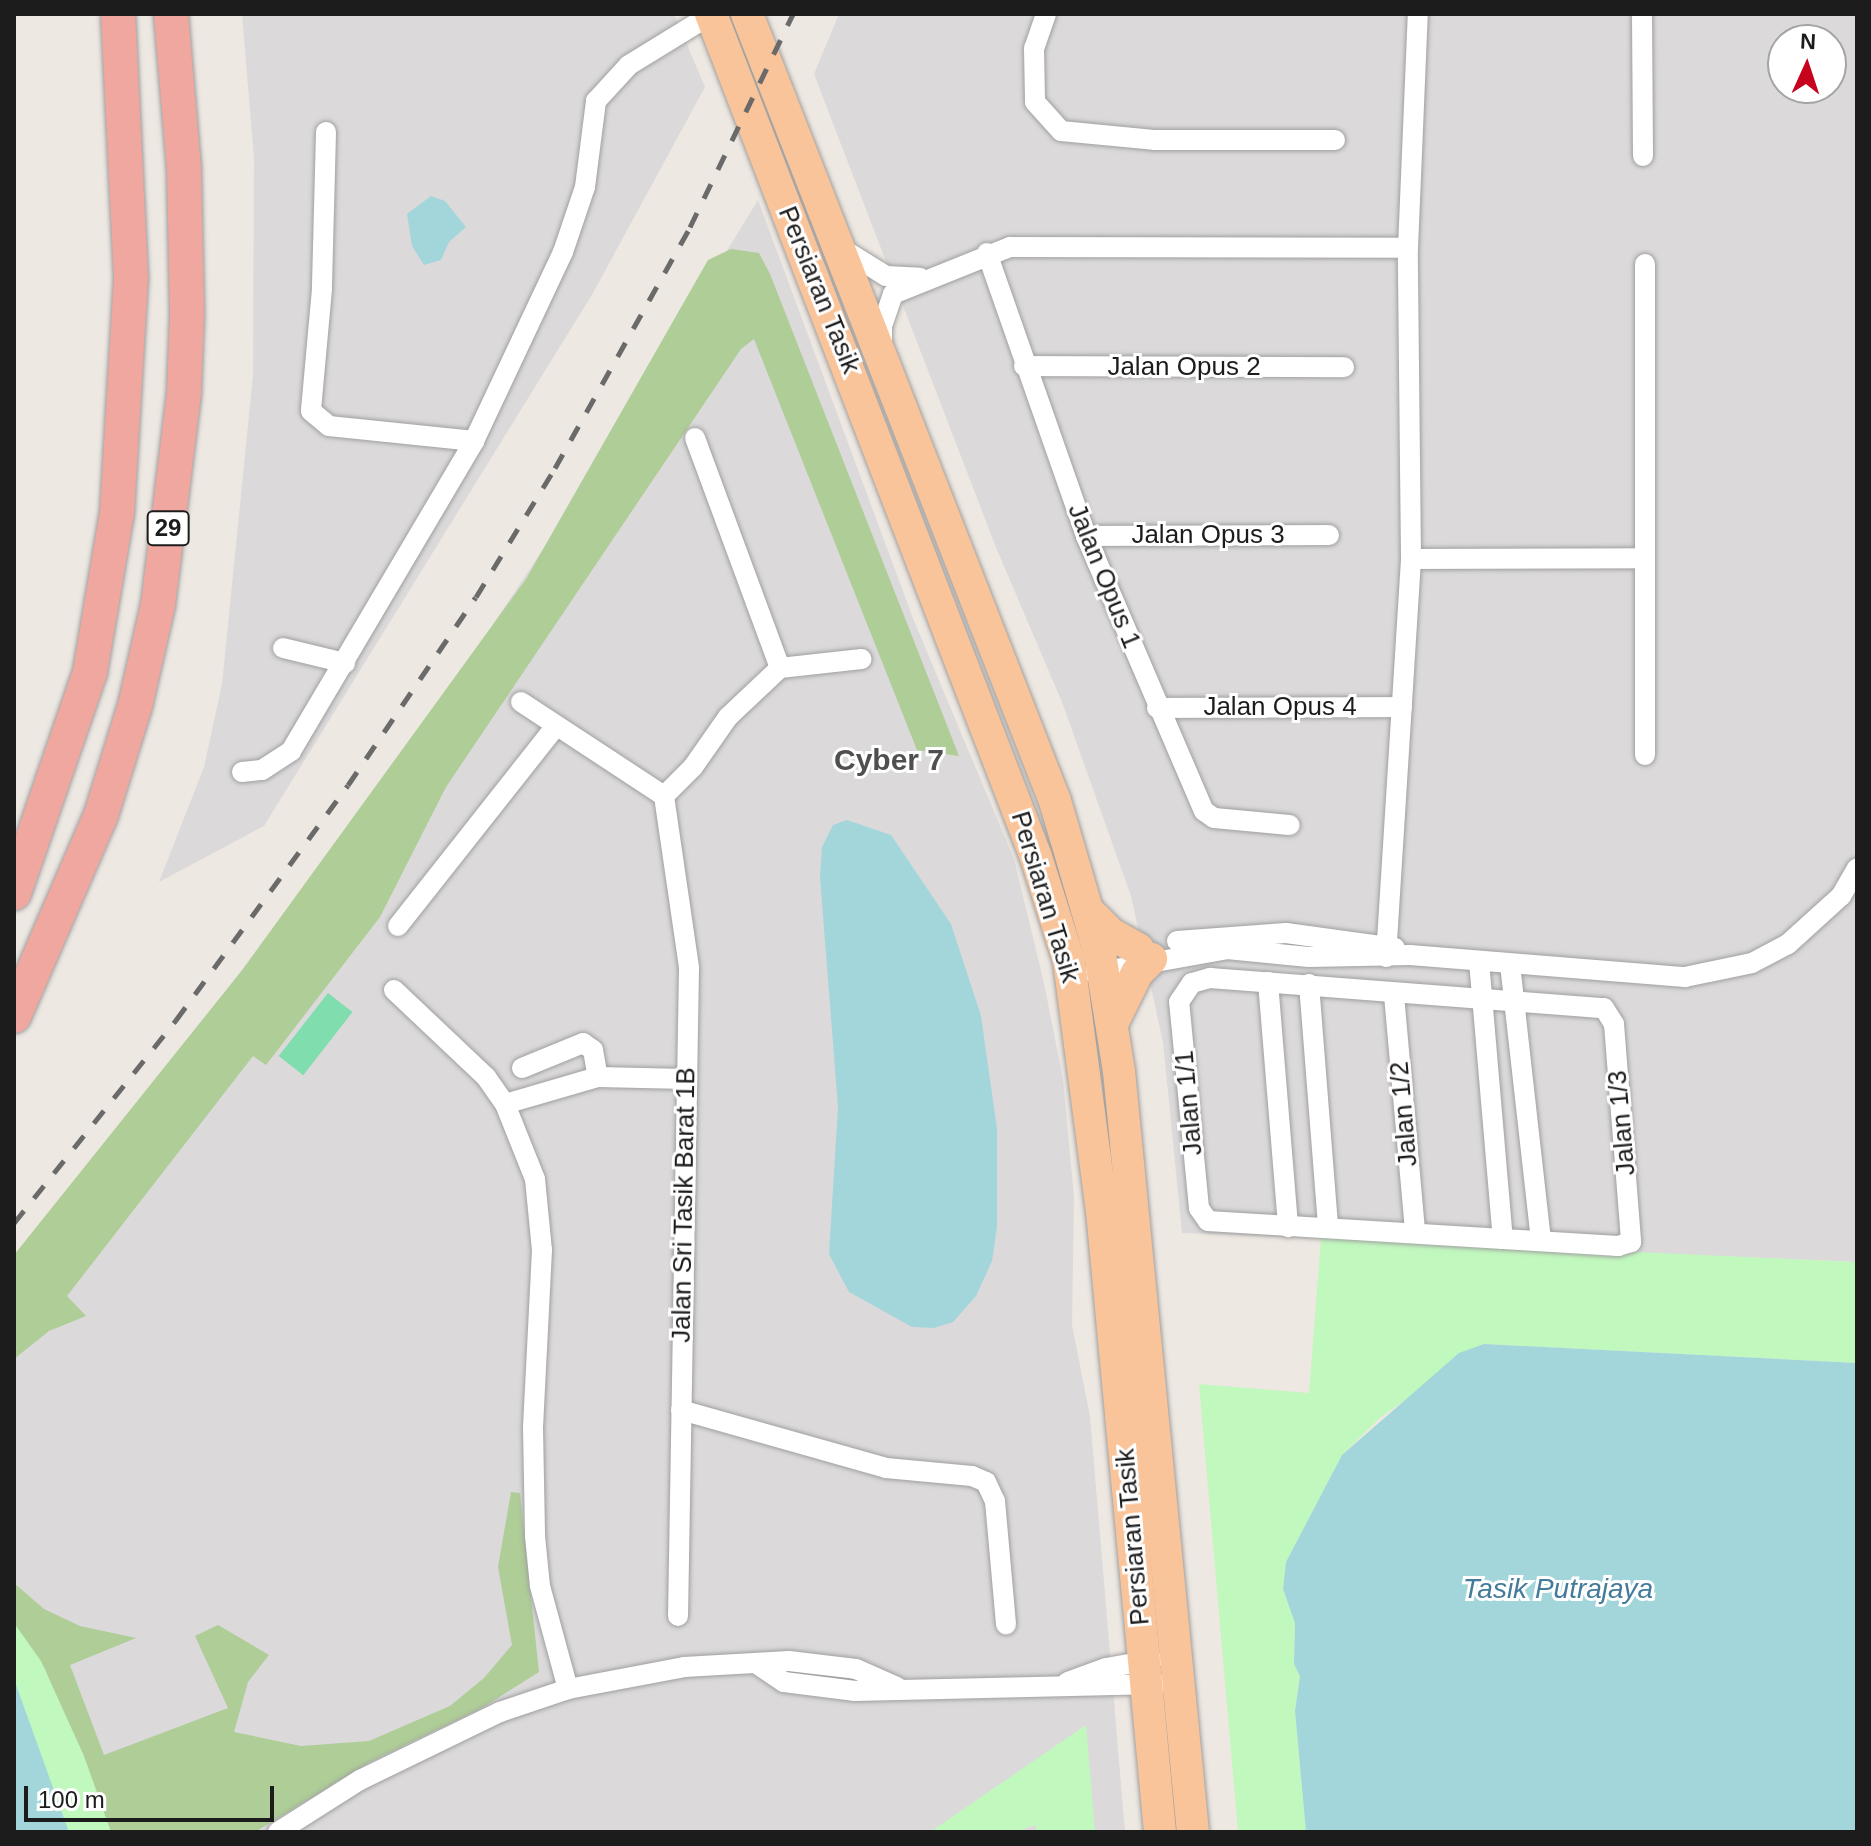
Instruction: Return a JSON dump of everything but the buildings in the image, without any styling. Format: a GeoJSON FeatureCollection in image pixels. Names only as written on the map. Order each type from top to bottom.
{"type":"FeatureCollection","features":[{"type":"Feature","properties":{"kind":"highway","name":"29"},"geometry":{"type":"LineString","coordinates":[[14,893],[90,672],[117,513],[131,278],[118,14]]}},
{"type":"Feature","properties":{"kind":"highway","name":"29"},"geometry":{"type":"LineString","coordinates":[[14,1016],[101,815],[135,706],[158,605],[184,392],[187,313],[184,169],[171,14]]}},
{"type":"Feature","properties":{"kind":"main road","name":"Persiaran Tasik"},"geometry":{"type":"LineString","coordinates":[[712,14],[1036,857],[1113,1022],[1193,1832]]}},
{"type":"Feature","properties":{"kind":"main road","name":"Persiaran Tasik"},"geometry":{"type":"LineString","coordinates":[[747,14],[832,239],[1055,801],[1088,911],[1086,966],[1093,1121],[1160,1832]]}},
{"type":"Feature","properties":{"kind":"main road"},"geometry":{"type":"LineString","coordinates":[[1088,911],[1111,934],[1144,954],[1113,1022]]}},
{"type":"Feature","properties":{"kind":"street"},"geometry":{"type":"LineString","coordinates":[[242,772],[262,770],[291,751],[474,441],[563,252],[585,187],[596,101],[629,65],[712,14]]}},
{"type":"Feature","properties":{"kind":"street"},"geometry":{"type":"LineString","coordinates":[[1046,14],[1034,48],[1035,102],[1061,131],[1154,140],[1335,140]]}},
{"type":"Feature","properties":{"kind":"street"},"geometry":{"type":"LineString","coordinates":[[1386,951],[1411,559],[1408,248],[1418,14]]}},
{"type":"Feature","properties":{"kind":"street"},"geometry":{"type":"LineString","coordinates":[[1642,14],[1643,156]]}},
{"type":"Feature","properties":{"kind":"street"},"geometry":{"type":"LineString","coordinates":[[326,132],[322,289],[311,411],[329,426],[474,441]]}},
{"type":"Feature","properties":{"kind":"street"},"geometry":{"type":"LineString","coordinates":[[832,239],[865,267],[886,276],[931,277]]}},
{"type":"Feature","properties":{"kind":"street"},"geometry":{"type":"LineString","coordinates":[[883,365],[882,326],[893,294],[987,253],[1042,243],[1408,248]]}},
{"type":"Feature","properties":{"kind":"street","name":"Jalan Opus 1"},"geometry":{"type":"LineString","coordinates":[[987,253],[1086,536],[1157,708],[1204,811],[1214,818],[1290,825]]}},
{"type":"Feature","properties":{"kind":"street"},"geometry":{"type":"LineString","coordinates":[[1645,264],[1645,755]]}},
{"type":"Feature","properties":{"kind":"street","name":"Jalan Opus 2"},"geometry":{"type":"LineString","coordinates":[[1024,366],[1344,367]]}},
{"type":"Feature","properties":{"kind":"street"},"geometry":{"type":"LineString","coordinates":[[695,438],[780,668]]}},
{"type":"Feature","properties":{"kind":"street","name":"Jalan Opus 3"},"geometry":{"type":"LineString","coordinates":[[1086,536],[1329,535]]}},
{"type":"Feature","properties":{"kind":"street"},"geometry":{"type":"LineString","coordinates":[[1411,559],[1643,558]]}},
{"type":"Feature","properties":{"kind":"street"},"geometry":{"type":"LineString","coordinates":[[283,648],[345,663]]}},
{"type":"Feature","properties":{"kind":"street"},"geometry":{"type":"LineString","coordinates":[[521,702],[664,796],[693,767],[728,717],[780,668],[862,659]]}},
{"type":"Feature","properties":{"kind":"street","name":"Jalan Opus 4"},"geometry":{"type":"LineString","coordinates":[[1157,708],[1402,707]]}},
{"type":"Feature","properties":{"kind":"street"},"geometry":{"type":"LineString","coordinates":[[398,926],[556,726]]}},
{"type":"Feature","properties":{"kind":"street","name":"Jalan Sri Tasik Barat 1B"},"geometry":{"type":"LineString","coordinates":[[664,796],[689,968],[678,1616]]}},
{"type":"Feature","properties":{"kind":"street"},"geometry":{"type":"LineString","coordinates":[[1086,966],[1203,942],[1286,933],[1340,948],[1685,977],[1752,963],[1816,922],[1841,896],[1857,868]]}},
{"type":"Feature","properties":{"kind":"street"},"geometry":{"type":"LineString","coordinates":[[1479,961],[1503,1239]]}},
{"type":"Feature","properties":{"kind":"street"},"geometry":{"type":"LineString","coordinates":[[1510,964],[1541,1241],[1288,1227],[1268,982],[1514,1003]]}},
{"type":"Feature","properties":{"kind":"street","name":"Jalan 1/1"},"geometry":{"type":"LineString","coordinates":[[1268,982],[1200,979],[1186,988],[1179,1002],[1202,1216],[1216,1222],[1288,1227]]}},
{"type":"Feature","properties":{"kind":"street"},"geometry":{"type":"LineString","coordinates":[[1309,984],[1328,1227]]}},
{"type":"Feature","properties":{"kind":"street"},"geometry":{"type":"LineString","coordinates":[[394,990],[471,1060],[505,1104],[535,1179],[540,1210],[533,1500],[540,1586],[568,1689]]}},
{"type":"Feature","properties":{"kind":"street","name":"Jalan 1/2"},"geometry":{"type":"LineString","coordinates":[[1394,995],[1415,1232]]}},
{"type":"Feature","properties":{"kind":"street","name":"Jalan 1/3"},"geometry":{"type":"LineString","coordinates":[[1514,1003],[1596,1005],[1609,1011],[1614,1024],[1631,1242],[1618,1246],[1541,1241]]}},
{"type":"Feature","properties":{"kind":"street"},"geometry":{"type":"LineString","coordinates":[[522,1068],[583,1043],[593,1050],[598,1077]]}},
{"type":"Feature","properties":{"kind":"street"},"geometry":{"type":"LineString","coordinates":[[505,1104],[598,1077],[686,1079]]}},
{"type":"Feature","properties":{"kind":"street"},"geometry":{"type":"LineString","coordinates":[[681,1410],[886,1468],[972,1476],[986,1482],[995,1501],[1006,1625]]}},
{"type":"Feature","properties":{"kind":"street"},"geometry":{"type":"LineString","coordinates":[[278,1832],[360,1780],[500,1712],[568,1689],[684,1667],[757,1664],[784,1682],[855,1691],[897,1687],[1064,1684],[1105,1689],[1145,1672],[1178,1670]]}},
{"type":"Feature","properties":{"kind":"shaded area"},"geometry":{"type":"Polygon","coordinates":[[[242,14],[674,14],[705,87],[593,293],[264,826],[159,882],[204,767],[222,684],[253,375],[254,159],[242,14]]]}},
{"type":"Feature","properties":{"kind":"shaded area"},"geometry":{"type":"Polygon","coordinates":[[[839,14],[1857,14],[1857,1262],[1182,1233],[1163,1042],[1131,896],[1062,702],[997,550],[814,74],[839,14]]]}},
{"type":"Feature","properties":{"kind":"shaded area"},"geometry":{"type":"Polygon","coordinates":[[[758,200],[914,621],[1014,859],[1044,983],[1063,1079],[1074,1197],[1072,1325],[1090,1416],[1125,1832],[111,1832],[84,1756],[41,1661],[14,1623],[14,1275],[434,713],[555,531],[758,200]]]}},
{"type":"Feature","properties":{"kind":"green space"},"geometry":{"type":"Polygon","coordinates":[[[731,249],[759,253],[770,274],[959,756],[917,750],[754,339],[741,349],[446,787],[380,917],[266,1065],[253,1056],[67,1296],[86,1316],[49,1331],[14,1359],[14,1255],[243,969],[526,579],[708,260],[731,249]]]}},
{"type":"Feature","properties":{"kind":"green space"},"geometry":{"type":"Polygon","coordinates":[[[328,993],[352,1012],[303,1075],[279,1056],[328,993]]]}},
{"type":"Feature","properties":{"kind":"green space"},"geometry":{"type":"Polygon","coordinates":[[[1321,1238],[1857,1262],[1857,1363],[1484,1344],[1381,1417],[1342,1455],[1286,1562],[1283,1589],[1295,1623],[1294,1664],[1300,1675],[1295,1711],[1306,1832],[1238,1832],[1199,1384],[1309,1393],[1321,1238]]]}},
{"type":"Feature","properties":{"kind":"green space"},"geometry":{"type":"Polygon","coordinates":[[[511,1492],[520,1493],[539,1672],[482,1708],[370,1762],[255,1832],[105,1832],[45,1669],[14,1629],[14,1583],[44,1609],[80,1626],[136,1638],[70,1665],[104,1755],[228,1708],[195,1636],[218,1625],[269,1655],[248,1682],[234,1732],[301,1746],[369,1741],[450,1706],[484,1678],[512,1645],[498,1567],[511,1492]]]}},
{"type":"Feature","properties":{"kind":"green space"},"geometry":{"type":"Polygon","coordinates":[[[14,1623],[41,1661],[84,1756],[111,1832],[14,1832],[14,1623]]]}},
{"type":"Feature","properties":{"kind":"green space"},"geometry":{"type":"Polygon","coordinates":[[[1086,1725],[1095,1832],[1037,1832],[1035,1825],[1015,1832],[930,1832],[1086,1725]]]}},
{"type":"Feature","properties":{"kind":"water"},"geometry":{"type":"Polygon","coordinates":[[[431,196],[445,201],[466,227],[449,242],[441,260],[424,265],[412,246],[407,214],[431,196]]]}},
{"type":"Feature","properties":{"kind":"water"},"geometry":{"type":"Polygon","coordinates":[[[847,820],[891,835],[951,924],[981,1016],[997,1129],[997,1227],[992,1261],[976,1296],[953,1322],[934,1328],[912,1327],[849,1292],[829,1254],[838,1107],[820,877],[822,847],[833,825],[847,820]]]}},
{"type":"Feature","properties":{"kind":"water","name":"Tasik Putrajaya"},"geometry":{"type":"Polygon","coordinates":[[[1484,1344],[1857,1363],[1857,1832],[1306,1832],[1295,1711],[1300,1676],[1294,1664],[1295,1623],[1283,1589],[1286,1562],[1342,1455],[1459,1353],[1484,1344]]]}},
{"type":"Feature","properties":{"kind":"water"},"geometry":{"type":"Polygon","coordinates":[[[15,1682],[69,1832],[14,1832],[15,1682]]]}},
{"type":"Feature","properties":{"kind":"railway"},"geometry":{"type":"LineString","coordinates":[[14,1223],[176,1020],[348,785],[476,597],[555,468],[690,227],[793,14]]}},
{"type":"Feature","properties":{"kind":"district","name":"Cyber 7"},"geometry":{"type":"Point","coordinates":[889,760]}}]}
